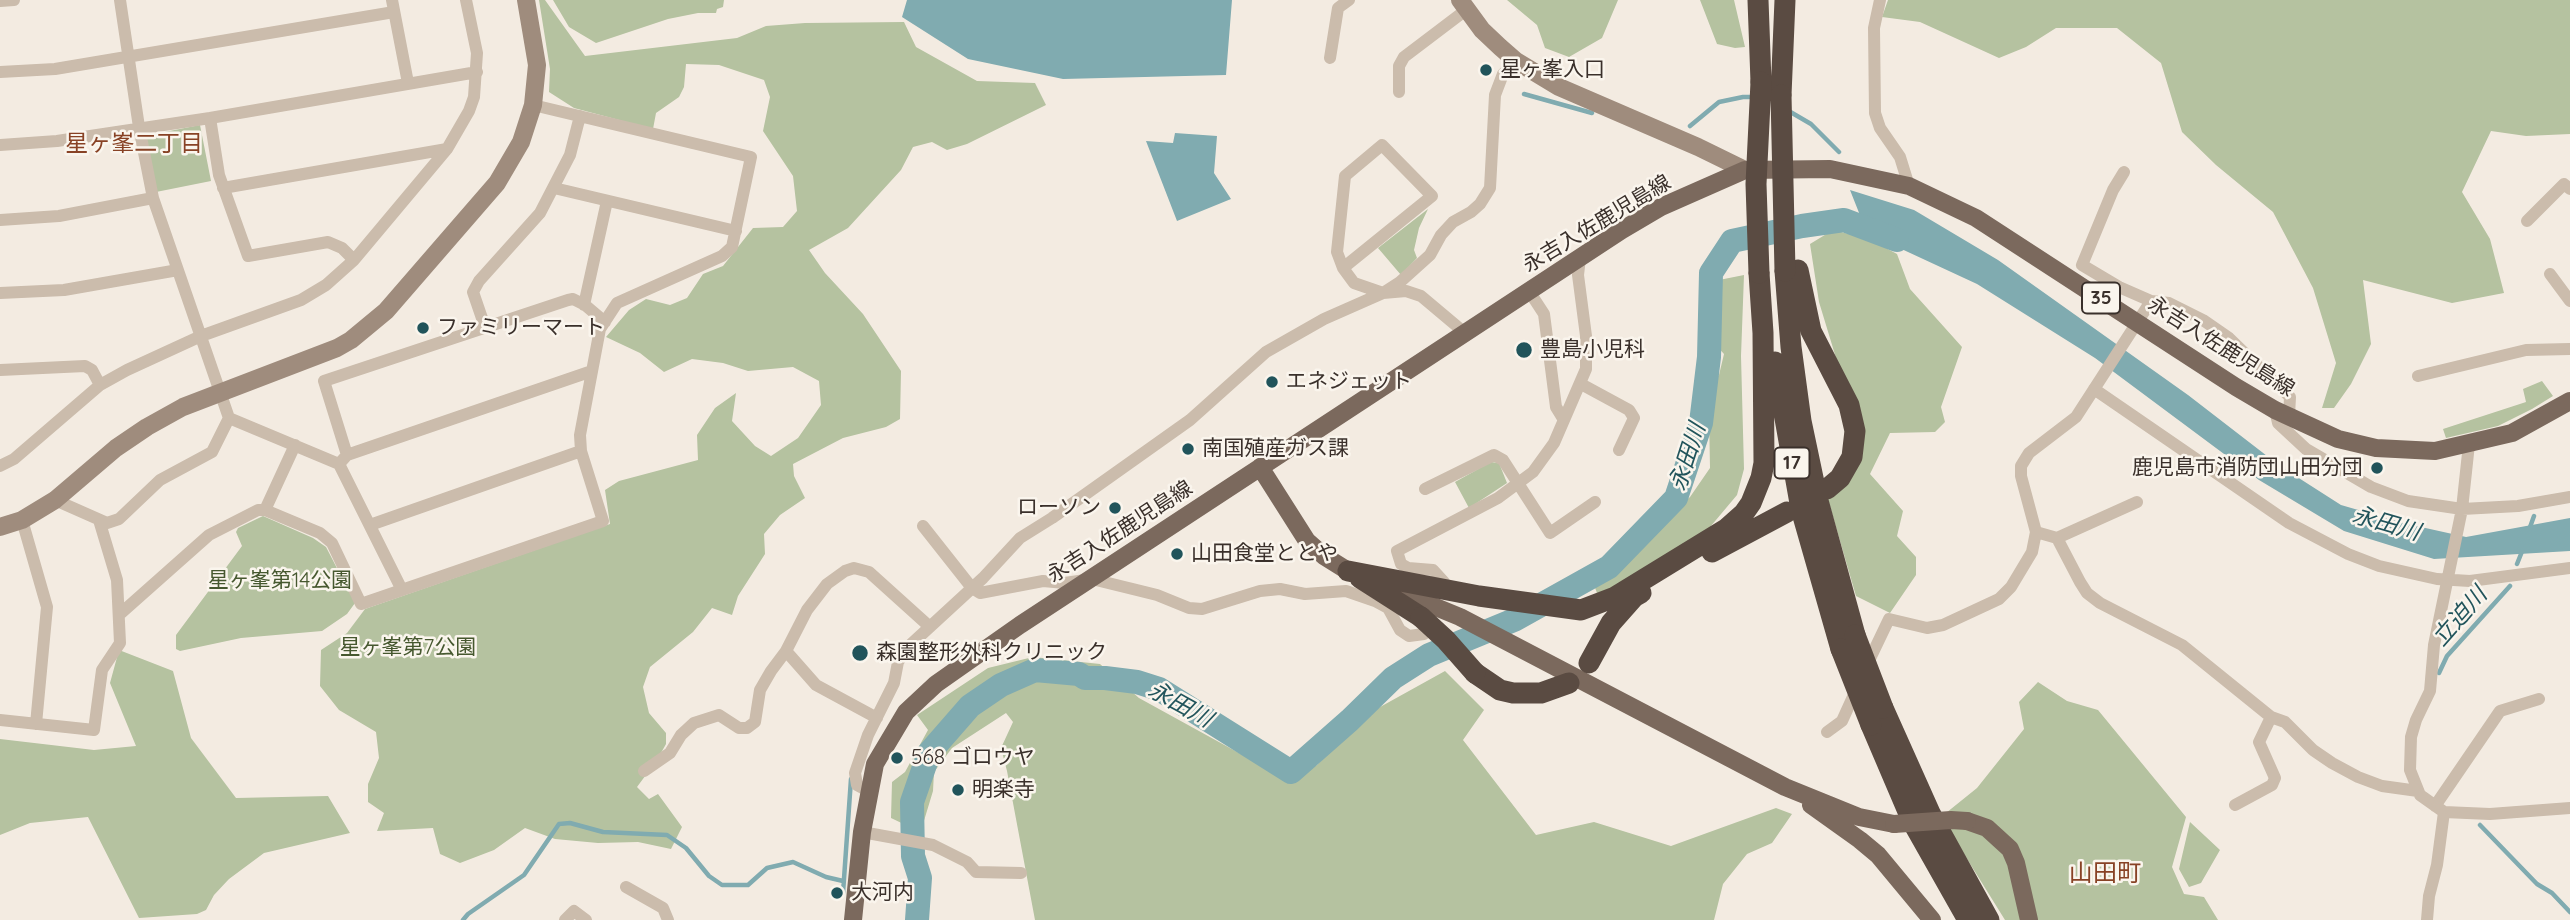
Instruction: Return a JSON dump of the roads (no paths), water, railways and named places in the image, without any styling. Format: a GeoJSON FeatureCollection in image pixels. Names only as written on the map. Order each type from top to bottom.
{"type":"FeatureCollection","features":[{"type":"Feature","properties":{"kind":"highway"},"geometry":{"type":"LineString","coordinates":[[1758,0],[1761,82],[1756,184],[1778,271],[1849,405],[1855,431],[1852,457],[1840,478],[1827,489]]}},
{"type":"Feature","properties":{"kind":"highway"},"geometry":{"type":"LineString","coordinates":[[1348,570],[1479,596],[1581,610],[1615,597],[1726,529],[1751,503],[1762,478],[1764,463],[1764,346],[1778,271],[1790,162],[1782,95],[1782,24],[1785,0]]}},
{"type":"Feature","properties":{"kind":"highway","name":"17"},"geometry":{"type":"LineString","coordinates":[[1778,271],[1801,422],[1848,642],[1877,716],[1912,821],[1968,920]]}},
{"type":"Feature","properties":{"kind":"highway"},"geometry":{"type":"LineString","coordinates":[[1589,663],[1611,624],[1634,597],[1787,512]]}},
{"type":"Feature","properties":{"kind":"highway"},"geometry":{"type":"LineString","coordinates":[[1348,570],[1422,626],[1446,640],[1475,673],[1500,690],[1513,694],[1541,692],[1569,684]]}},
{"type":"Feature","properties":{"kind":"highway","name":"17"},"geometry":{"type":"LineString","coordinates":[[1877,716],[1989,920]]}},
{"type":"Feature","properties":{"kind":"main road","name":"永吉入佐鹿児島線"},"geometry":{"type":"LineString","coordinates":[[853,920],[862,832],[875,764],[906,712],[926,693],[1020,625],[1580,258],[1661,207],[1745,170],[1830,169],[1909,186],[1976,218],[2135,328],[2282,413],[2338,439],[2376,449],[2435,452],[2512,433],[2570,401]]}},
{"type":"Feature","properties":{"kind":"main road"},"geometry":{"type":"LineString","coordinates":[[1260,467],[1307,541],[1324,556],[1348,570],[1460,617],[1785,787],[1859,817],[1894,824],[1967,821],[1987,828],[2010,849],[2016,863],[2029,920]]}},
{"type":"Feature","properties":{"kind":"main road"},"geometry":{"type":"LineString","coordinates":[[1785,787],[1878,855],[1932,920]]}},
{"type":"Feature","properties":{"kind":"street"},"geometry":{"type":"LineString","coordinates":[[0,1],[15,0]]}},
{"type":"Feature","properties":{"kind":"street"},"geometry":{"type":"LineString","coordinates":[[55,500],[107,523],[120,519],[160,480],[212,452],[229,418],[153,198],[139,127],[120,0]]}},
{"type":"Feature","properties":{"kind":"street"},"geometry":{"type":"LineString","coordinates":[[0,466],[45,433],[100,385],[150,357],[301,300],[326,285],[354,260],[447,149],[469,111],[474,97],[477,53],[466,0]]}},
{"type":"Feature","properties":{"kind":"street"},"geometry":{"type":"LineString","coordinates":[[0,527],[22,520],[55,500],[116,448],[147,427],[183,407],[337,348],[351,341],[386,311],[497,183],[521,142],[533,105],[537,65],[526,0]]}},
{"type":"Feature","properties":{"kind":"street"},"geometry":{"type":"LineString","coordinates":[[1330,58],[1338,8],[1349,0]]}},
{"type":"Feature","properties":{"kind":"street"},"geometry":{"type":"LineString","coordinates":[[1880,0],[1874,28],[1875,113],[1880,128],[1900,157],[1909,186]]}},
{"type":"Feature","properties":{"kind":"street"},"geometry":{"type":"LineString","coordinates":[[1399,92],[1399,66],[1404,57],[1463,5],[1482,30],[1516,61],[1559,87],[1745,170]]}},
{"type":"Feature","properties":{"kind":"street"},"geometry":{"type":"LineString","coordinates":[[0,72],[55,69],[129,57],[393,6],[408,83]]}},
{"type":"Feature","properties":{"kind":"street"},"geometry":{"type":"LineString","coordinates":[[868,791],[857,785],[855,773],[894,683],[898,662],[908,647],[972,588],[1020,538],[1190,419],[1266,352],[1324,319],[1400,282],[1430,256],[1441,235],[1453,222],[1480,204],[1490,188],[1495,95],[1503,74],[1516,61]]}},
{"type":"Feature","properties":{"kind":"street"},"geometry":{"type":"LineString","coordinates":[[0,145],[57,141],[210,118],[477,72]]}},
{"type":"Feature","properties":{"kind":"street"},"geometry":{"type":"LineString","coordinates":[[120,614],[209,535],[258,510],[265,510],[320,533],[332,543],[361,604],[603,521],[581,451],[582,418],[600,329],[618,303],[722,256],[732,247],[751,157],[533,105]]}},
{"type":"Feature","properties":{"kind":"street"},"geometry":{"type":"LineString","coordinates":[[485,327],[473,292],[479,281],[540,213],[570,155],[580,116]]}},
{"type":"Feature","properties":{"kind":"street"},"geometry":{"type":"LineString","coordinates":[[210,118],[219,174],[248,256],[328,242],[342,247],[354,260]]}},
{"type":"Feature","properties":{"kind":"street"},"geometry":{"type":"LineString","coordinates":[[1343,268],[1432,196],[1382,145],[1345,176],[1337,252],[1343,268],[1354,283],[1382,293],[1406,291],[1421,296],[1465,333]]}},
{"type":"Feature","properties":{"kind":"street"},"geometry":{"type":"LineString","coordinates":[[223,188],[447,149]]}},
{"type":"Feature","properties":{"kind":"street"},"geometry":{"type":"LineString","coordinates":[[2124,172],[2113,190],[2082,265],[2119,287],[2151,301],[2169,303],[2203,320],[2229,338],[2290,397],[2278,423],[2299,443],[2361,482],[2408,501],[2462,509],[2518,506],[2570,496]]}},
{"type":"Feature","properties":{"kind":"street"},"geometry":{"type":"LineString","coordinates":[[2527,221],[2564,184],[2570,189]]}},
{"type":"Feature","properties":{"kind":"street"},"geometry":{"type":"LineString","coordinates":[[554,188],[736,231]]}},
{"type":"Feature","properties":{"kind":"street"},"geometry":{"type":"LineString","coordinates":[[0,220],[59,216],[153,198]]}},
{"type":"Feature","properties":{"kind":"street"},"geometry":{"type":"LineString","coordinates":[[584,305],[607,201]]}},
{"type":"Feature","properties":{"kind":"street"},"geometry":{"type":"LineString","coordinates":[[1444,582],[1433,570],[1408,568],[1401,564],[1397,551],[1499,498],[1532,472],[1554,443],[1586,369],[1586,336],[1578,275],[1580,258]]}},
{"type":"Feature","properties":{"kind":"street"},"geometry":{"type":"LineString","coordinates":[[0,293],[64,290],[178,270]]}},
{"type":"Feature","properties":{"kind":"street"},"geometry":{"type":"LineString","coordinates":[[2550,274],[2570,301]]}},
{"type":"Feature","properties":{"kind":"street"},"geometry":{"type":"LineString","coordinates":[[1530,291],[1544,314],[1556,407],[1564,421]]}},
{"type":"Feature","properties":{"kind":"street"},"geometry":{"type":"LineString","coordinates":[[402,590],[370,525],[343,459],[324,382],[568,300],[573,299],[584,305],[605,322]]}},
{"type":"Feature","properties":{"kind":"street"},"geometry":{"type":"LineString","coordinates":[[1827,732],[1842,721],[1889,619],[1927,628],[1954,621],[1999,598],[2022,572],[2032,552],[2036,532],[2021,476],[2021,466],[2029,453],[2076,417],[2151,301]]}},
{"type":"Feature","properties":{"kind":"street"},"geometry":{"type":"LineString","coordinates":[[2417,376],[2526,349],[2570,349]]}},
{"type":"Feature","properties":{"kind":"street"},"geometry":{"type":"LineString","coordinates":[[0,370],[85,366],[92,370],[100,385]]}},
{"type":"Feature","properties":{"kind":"street"},"geometry":{"type":"LineString","coordinates":[[229,418],[295,444],[343,459],[592,371]]}},
{"type":"Feature","properties":{"kind":"street"},"geometry":{"type":"LineString","coordinates":[[1581,384],[1629,410],[1634,418],[1619,450]]}},
{"type":"Feature","properties":{"kind":"street"},"geometry":{"type":"LineString","coordinates":[[2094,389],[2289,523],[2318,540],[2379,566],[2470,581],[2570,568]]}},
{"type":"Feature","properties":{"kind":"street"},"geometry":{"type":"LineString","coordinates":[[265,510],[295,444]]}},
{"type":"Feature","properties":{"kind":"street"},"geometry":{"type":"LineString","coordinates":[[2469,444],[2462,509],[2434,645],[2430,691],[2411,737],[2410,770],[2418,791],[2440,809],[2490,814],[2568,811]]}},
{"type":"Feature","properties":{"kind":"street"},"geometry":{"type":"LineString","coordinates":[[370,525],[581,451]]}},
{"type":"Feature","properties":{"kind":"street"},"geometry":{"type":"LineString","coordinates":[[1425,489],[1494,455],[1503,460],[1550,533],[1595,502]]}},
{"type":"Feature","properties":{"kind":"street"},"geometry":{"type":"LineString","coordinates":[[2036,532],[2057,538],[2137,502]]}},
{"type":"Feature","properties":{"kind":"street"},"geometry":{"type":"LineString","coordinates":[[22,520],[47,607],[36,724]]}},
{"type":"Feature","properties":{"kind":"street"},"geometry":{"type":"LineString","coordinates":[[0,720],[94,730],[102,670],[120,643],[117,580],[99,520]]}},
{"type":"Feature","properties":{"kind":"street"},"geometry":{"type":"LineString","coordinates":[[923,526],[972,588],[980,593],[1044,581],[1065,583],[1092,579],[1157,595],[1189,608],[1202,609],[1260,591],[1280,589],[1306,594],[1346,591],[1388,608],[1400,630],[1409,636],[1422,626]]}},
{"type":"Feature","properties":{"kind":"street"},"geometry":{"type":"LineString","coordinates":[[2057,538],[2087,593],[2099,603],[2182,645],[2271,716],[2285,722],[2313,750],[2358,777],[2382,786],[2418,791]]}},
{"type":"Feature","properties":{"kind":"street"},"geometry":{"type":"LineString","coordinates":[[644,771],[670,753],[681,735],[694,723],[719,715],[739,728],[747,728],[755,722],[760,690],[786,651],[807,610],[827,584],[845,571],[854,568],[869,572],[930,627]]}},
{"type":"Feature","properties":{"kind":"street"},"geometry":{"type":"LineString","coordinates":[[786,651],[816,685],[877,718]]}},
{"type":"Feature","properties":{"kind":"street"},"geometry":{"type":"LineString","coordinates":[[2427,920],[2428,896],[2438,865],[2440,809],[2500,712],[2539,699]]}},
{"type":"Feature","properties":{"kind":"street"},"geometry":{"type":"LineString","coordinates":[[2235,805],[2272,785],[2275,778],[2259,742],[2271,716]]}},
{"type":"Feature","properties":{"kind":"street"},"geometry":{"type":"LineString","coordinates":[[862,832],[933,845],[967,862],[976,872],[1021,873]]}},
{"type":"Feature","properties":{"kind":"street"},"geometry":{"type":"LineString","coordinates":[[626,887],[663,908],[668,920]]}},
{"type":"Feature","properties":{"kind":"street"},"geometry":{"type":"LineString","coordinates":[[565,920],[574,911],[586,920]]}},
{"type":"Feature","properties":{"kind":"water"},"geometry":{"type":"Polygon","coordinates":[[[907,0],[1232,0],[1226,75],[1063,79],[968,59],[902,17],[907,0]]]}},
{"type":"Feature","properties":{"kind":"water"},"geometry":{"type":"Polygon","coordinates":[[[1175,133],[1217,136],[1214,173],[1231,199],[1177,221],[1146,141],[1173,143],[1175,133]]]}},
{"type":"Feature","properties":{"kind":"water"},"geometry":{"type":"Polygon","coordinates":[[[1850,190],[1914,210],[1998,260],[2188,395],[2280,466],[2341,505],[2466,537],[2570,518],[2570,551],[2434,559],[2344,531],[2259,480],[2095,358],[1977,284],[1867,233],[1850,190]]]}},
{"type":"Feature","properties":{"kind":"waterway"},"geometry":{"type":"LineString","coordinates":[[1524,94],[1592,113]]}},
{"type":"Feature","properties":{"kind":"waterway"},"geometry":{"type":"LineString","coordinates":[[1690,126],[1719,102],[1754,97]]}},
{"type":"Feature","properties":{"kind":"waterway"},"geometry":{"type":"LineString","coordinates":[[1787,110],[1811,124],[1839,152]]}},
{"type":"Feature","properties":{"kind":"waterway","name":"永田川"},"geometry":{"type":"LineString","coordinates":[[917,920],[920,878],[913,856],[912,802],[929,753],[970,706],[1001,685],[1035,670],[1079,674],[1085,678],[1137,682],[1159,689],[1291,772],[1393,678],[1429,655],[1514,620],[1609,567],[1676,498],[1701,423],[1709,357],[1711,273],[1732,241],[1844,220],[1897,240]]}},
{"type":"Feature","properties":{"kind":"waterway"},"geometry":{"type":"LineString","coordinates":[[2529,530],[2534,516]]}},
{"type":"Feature","properties":{"kind":"waterway","name":"立迫川"},"geometry":{"type":"LineString","coordinates":[[2517,564],[2523,549]]}},
{"type":"Feature","properties":{"kind":"waterway","name":"立迫川"},"geometry":{"type":"LineString","coordinates":[[2439,673],[2447,656],[2510,586]]}},
{"type":"Feature","properties":{"kind":"waterway"},"geometry":{"type":"LineString","coordinates":[[843,893],[851,779]]}},
{"type":"Feature","properties":{"kind":"waterway"},"geometry":{"type":"LineString","coordinates":[[463,920],[524,875],[559,824],[570,823],[603,832],[667,835],[686,848],[709,876],[722,885],[748,885],[767,868],[793,862],[826,877],[843,881]]}},
{"type":"Feature","properties":{"kind":"waterway","name":"立迫川"},"geometry":{"type":"LineString","coordinates":[[2480,825],[2537,884],[2552,893],[2570,912]]}},
{"type":"Feature","properties":{"kind":"place","name":"星ヶ峯入口"},"geometry":{"type":"Point","coordinates":[1486,70]}},
{"type":"Feature","properties":{"kind":"place","name":"ファミリーマート"},"geometry":{"type":"Point","coordinates":[423,328]}},
{"type":"Feature","properties":{"kind":"place","name":"豊島小児科"},"geometry":{"type":"Point","coordinates":[1524,350]}},
{"type":"Feature","properties":{"kind":"place","name":"エネジェット"},"geometry":{"type":"Point","coordinates":[1272,382]}},
{"type":"Feature","properties":{"kind":"place","name":"南国殖産ガス課"},"geometry":{"type":"Point","coordinates":[1188,449]}},
{"type":"Feature","properties":{"kind":"place","name":"鹿児島市消防団山田分団"},"geometry":{"type":"Point","coordinates":[2377,468]}},
{"type":"Feature","properties":{"kind":"place","name":"ローソン"},"geometry":{"type":"Point","coordinates":[1115,508]}},
{"type":"Feature","properties":{"kind":"place","name":"山田食堂ととや"},"geometry":{"type":"Point","coordinates":[1177,554]}},
{"type":"Feature","properties":{"kind":"place","name":"森園整形外科クリニック"},"geometry":{"type":"Point","coordinates":[860,653]}},
{"type":"Feature","properties":{"kind":"place","name":"568 ゴロウヤ"},"geometry":{"type":"Point","coordinates":[897,758]}},
{"type":"Feature","properties":{"kind":"place","name":"明楽寺"},"geometry":{"type":"Point","coordinates":[958,790]}},
{"type":"Feature","properties":{"kind":"place","name":"大河内"},"geometry":{"type":"Point","coordinates":[837,893]}},
{"type":"Feature","properties":{"kind":"district","name":"星ヶ峯二丁目"},"geometry":{"type":"Point","coordinates":[134,144]}},
{"type":"Feature","properties":{"kind":"district","name":"山田町"},"geometry":{"type":"Point","coordinates":[2105,874]}},
{"type":"Feature","properties":{"kind":"park label","name":"星ヶ峯第14公園"},"geometry":{"type":"Point","coordinates":[280,581]}},
{"type":"Feature","properties":{"kind":"park label","name":"星ヶ峯第7公園"},"geometry":{"type":"Point","coordinates":[408,648]}}]}
